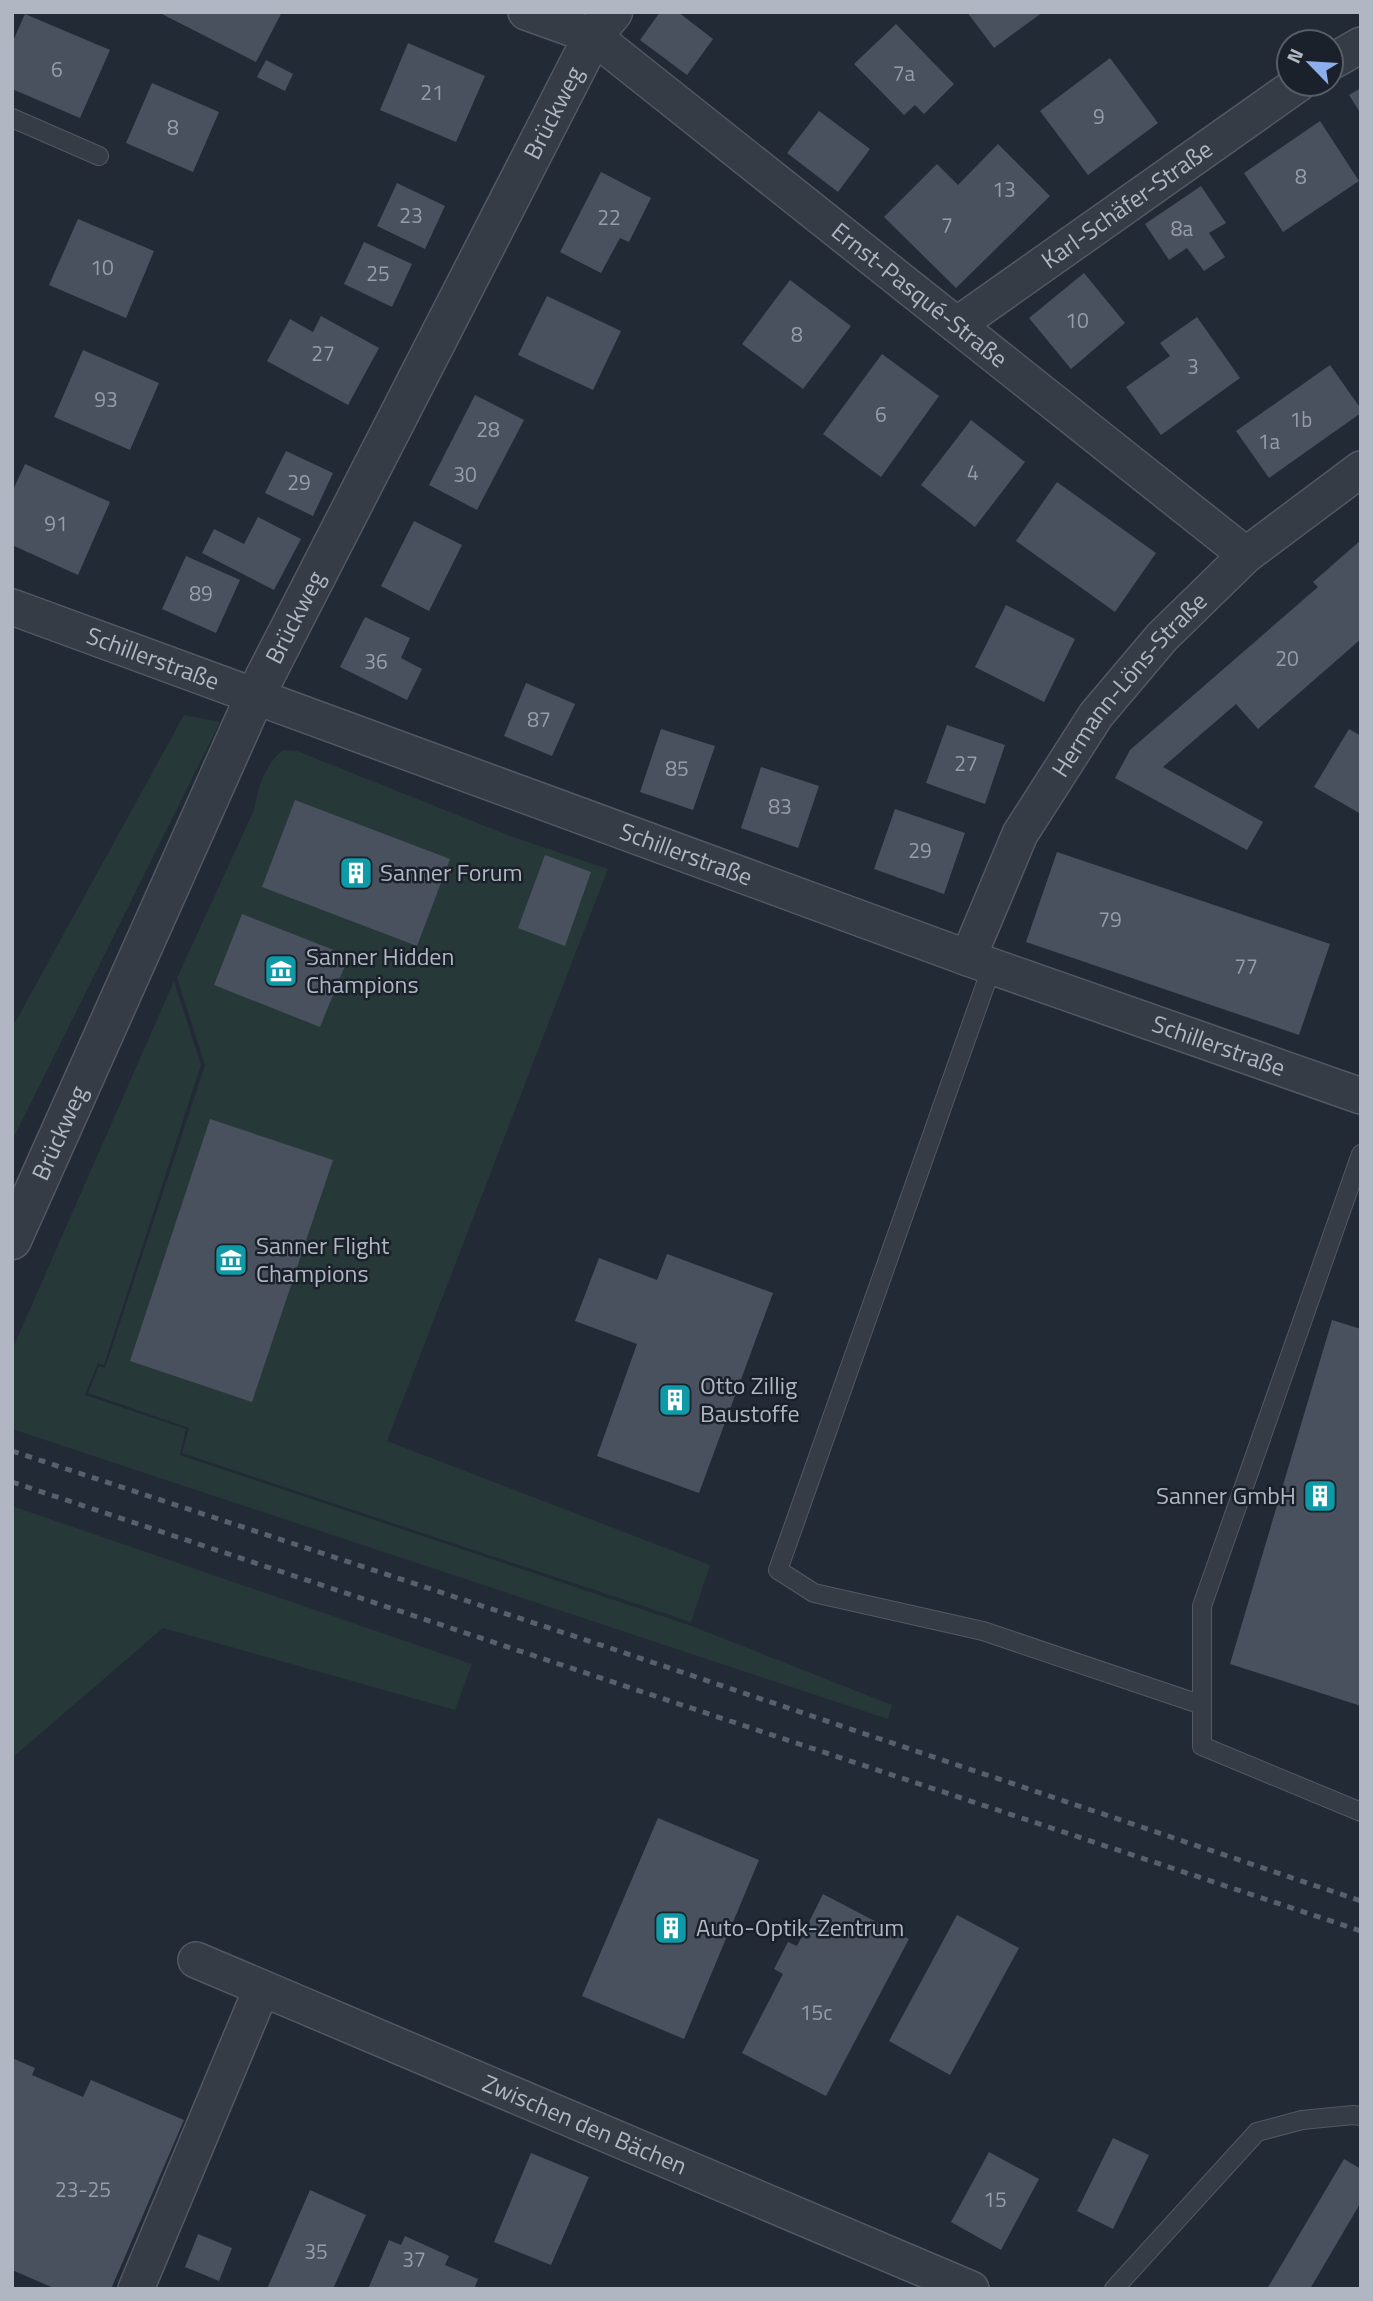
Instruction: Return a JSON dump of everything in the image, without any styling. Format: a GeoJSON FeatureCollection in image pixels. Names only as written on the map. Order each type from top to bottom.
{"type":"FeatureCollection","features":[{"type":"Feature","properties":{"kind":"street","name":"Ernst-Pasqué-Straße"},"geometry":{"type":"LineString","coordinates":[[526,12],[603,24],[957,325],[1246,555]]}},
{"type":"Feature","properties":{"kind":"street","name":"Brückweg"},"geometry":{"type":"LineString","coordinates":[[12,1240],[255,696],[603,24]]}},
{"type":"Feature","properties":{"kind":"street"},"geometry":{"type":"LineString","coordinates":[[1345,54],[1361,45]]}},
{"type":"Feature","properties":{"kind":"street","name":"Karl-Schäfer-Straße"},"geometry":{"type":"LineString","coordinates":[[957,325],[1278,98]]}},
{"type":"Feature","properties":{"kind":"street","name":"Hermann-Löns-Straße"},"geometry":{"type":"LineString","coordinates":[[980,962],[1020,834],[1096,715],[1162,637],[1246,555],[1361,469]]}},
{"type":"Feature","properties":{"kind":"street","name":"Schillerstraße"},"geometry":{"type":"LineString","coordinates":[[12,607],[980,962],[1361,1096]]}},
{"type":"Feature","properties":{"kind":"street","name":"Zwischen den Bächen"},"geometry":{"type":"LineString","coordinates":[[196,1960],[261,1990],[587,2124],[971,2289]]}},
{"type":"Feature","properties":{"kind":"street"},"geometry":{"type":"LineString","coordinates":[[136,2289],[261,1990]]}},
{"type":"Feature","properties":{"kind":"lane"},"geometry":{"type":"LineString","coordinates":[[12,118],[99,156]]}},
{"type":"Feature","properties":{"kind":"lane"},"geometry":{"type":"LineString","coordinates":[[980,962],[778,1570],[814,1593],[983,1631],[1202,1705]]}},
{"type":"Feature","properties":{"kind":"lane"},"geometry":{"type":"LineString","coordinates":[[1361,1154],[1202,1606],[1202,1746],[1361,1812]]}},
{"type":"Feature","properties":{"kind":"lane"},"geometry":{"type":"LineString","coordinates":[[1114,2289],[1256,2132],[1302,2120],[1361,2116]]}},
{"type":"Feature","properties":{"kind":"shaded area"},"geometry":{"type":"Polygon","coordinates":[[[184,715],[220,722],[12,1141],[12,1028],[184,715]]]}},
{"type":"Feature","properties":{"kind":"shaded area"},"geometry":{"type":"Polygon","coordinates":[[[283,750],[297,751],[510,836],[608,869],[387,1441],[710,1565],[691,1622],[182,1453],[189,1428],[88,1393],[99,1366],[105,1368],[205,1065],[177,978],[254,810],[263,777],[271,762],[283,750]]]}},
{"type":"Feature","properties":{"kind":"shaded area"},"geometry":{"type":"Polygon","coordinates":[[[174,981],[201,1065],[104,1365],[98,1363],[85,1395],[186,1429],[180,1455],[689,1625],[892,1705],[888,1719],[12,1429],[12,1350],[174,981]]]}},
{"type":"Feature","properties":{"kind":"shaded area"},"geometry":{"type":"Polygon","coordinates":[[[12,1506],[472,1664],[455,1710],[163,1628],[12,1758],[12,1506]]]}},
{"type":"Feature","properties":{"kind":"building"},"geometry":{"type":"Polygon","coordinates":[[[158,12],[282,12],[256,62],[158,12]]]}},
{"type":"Feature","properties":{"kind":"building"},"geometry":{"type":"Polygon","coordinates":[[[660,12],[678,12],[713,39],[687,75],[640,40],[660,12]]]}},
{"type":"Feature","properties":{"kind":"building"},"geometry":{"type":"Polygon","coordinates":[[[967,12],[1043,12],[994,48],[967,12]]]}},
{"type":"Feature","properties":{"kind":"building"},"geometry":{"type":"Polygon","coordinates":[[[25,14],[110,50],[80,118],[12,89],[12,43],[25,14]]]}},
{"type":"Feature","properties":{"kind":"building"},"geometry":{"type":"Polygon","coordinates":[[[896,24],[954,84],[924,114],[915,105],[904,115],[854,64],[896,24]]]}},
{"type":"Feature","properties":{"kind":"building"},"geometry":{"type":"Polygon","coordinates":[[[408,43],[485,76],[456,142],[380,110],[408,43]]]}},
{"type":"Feature","properties":{"kind":"building"},"geometry":{"type":"Polygon","coordinates":[[[1110,58],[1158,123],[1088,175],[1040,111],[1110,58]]]}},
{"type":"Feature","properties":{"kind":"building"},"geometry":{"type":"Polygon","coordinates":[[[266,60],[293,74],[285,91],[257,77],[266,60]]]}},
{"type":"Feature","properties":{"kind":"building"},"geometry":{"type":"Polygon","coordinates":[[[152,83],[219,112],[193,172],[126,143],[152,83]]]}},
{"type":"Feature","properties":{"kind":"building"},"geometry":{"type":"Polygon","coordinates":[[[1361,88],[1361,114],[1349,95],[1361,88]]]}},
{"type":"Feature","properties":{"kind":"building"},"geometry":{"type":"Polygon","coordinates":[[[819,111],[870,149],[838,192],[787,153],[819,111]]]}},
{"type":"Feature","properties":{"kind":"building"},"geometry":{"type":"Polygon","coordinates":[[[1320,121],[1359,181],[1283,232],[1244,173],[1320,121]]]}},
{"type":"Feature","properties":{"kind":"building"},"geometry":{"type":"Polygon","coordinates":[[[998,144],[1050,196],[956,288],[884,217],[937,164],[958,185],[998,144]]]}},
{"type":"Feature","properties":{"kind":"building"},"geometry":{"type":"Polygon","coordinates":[[[601,172],[651,198],[629,242],[620,238],[601,273],[560,252],[601,172]]]}},
{"type":"Feature","properties":{"kind":"building"},"geometry":{"type":"Polygon","coordinates":[[[397,183],[445,206],[425,249],[377,226],[397,183]]]}},
{"type":"Feature","properties":{"kind":"building"},"geometry":{"type":"Polygon","coordinates":[[[1201,186],[1226,223],[1209,233],[1225,257],[1204,271],[1187,248],[1169,260],[1145,224],[1201,186]]]}},
{"type":"Feature","properties":{"kind":"building"},"geometry":{"type":"Polygon","coordinates":[[[78,219],[154,251],[126,318],[49,285],[78,219]]]}},
{"type":"Feature","properties":{"kind":"building"},"geometry":{"type":"Polygon","coordinates":[[[364,242],[412,264],[392,307],[344,284],[364,242]]]}},
{"type":"Feature","properties":{"kind":"building"},"geometry":{"type":"Polygon","coordinates":[[[1084,273],[1125,323],[1071,369],[1029,318],[1084,273]]]}},
{"type":"Feature","properties":{"kind":"building"},"geometry":{"type":"Polygon","coordinates":[[[790,280],[851,326],[803,389],[742,344],[790,280]]]}},
{"type":"Feature","properties":{"kind":"building"},"geometry":{"type":"Polygon","coordinates":[[[547,296],[621,331],[593,390],[518,355],[547,296]]]}},
{"type":"Feature","properties":{"kind":"building"},"geometry":{"type":"Polygon","coordinates":[[[321,316],[379,348],[348,405],[267,361],[290,319],[313,332],[321,316]]]}},
{"type":"Feature","properties":{"kind":"building"},"geometry":{"type":"Polygon","coordinates":[[[1197,317],[1240,378],[1161,435],[1126,387],[1170,356],[1160,343],[1197,317]]]}},
{"type":"Feature","properties":{"kind":"building"},"geometry":{"type":"Polygon","coordinates":[[[83,350],[159,383],[130,450],[54,417],[83,350]]]}},
{"type":"Feature","properties":{"kind":"building"},"geometry":{"type":"Polygon","coordinates":[[[882,354],[939,396],[881,477],[823,434],[882,354]]]}},
{"type":"Feature","properties":{"kind":"building"},"geometry":{"type":"Polygon","coordinates":[[[1330,365],[1361,409],[1361,413],[1269,478],[1236,431],[1330,365]]]}},
{"type":"Feature","properties":{"kind":"building"},"geometry":{"type":"Polygon","coordinates":[[[475,395],[524,420],[477,510],[429,485],[475,395]]]}},
{"type":"Feature","properties":{"kind":"building"},"geometry":{"type":"Polygon","coordinates":[[[971,420],[1025,462],[975,527],[921,485],[971,420]]]}},
{"type":"Feature","properties":{"kind":"building"},"geometry":{"type":"Polygon","coordinates":[[[286,451],[333,473],[313,516],[265,493],[286,451]]]}},
{"type":"Feature","properties":{"kind":"building"},"geometry":{"type":"Polygon","coordinates":[[[25,464],[110,502],[78,575],[12,545],[12,492],[25,464]]]}},
{"type":"Feature","properties":{"kind":"building"},"geometry":{"type":"Polygon","coordinates":[[[1057,482],[1156,553],[1115,612],[1016,541],[1057,482]]]}},
{"type":"Feature","properties":{"kind":"building"},"geometry":{"type":"Polygon","coordinates":[[[258,517],[301,539],[274,590],[202,553],[214,529],[244,544],[258,517]]]}},
{"type":"Feature","properties":{"kind":"building"},"geometry":{"type":"Polygon","coordinates":[[[414,521],[462,545],[429,611],[381,586],[414,521]]]}},
{"type":"Feature","properties":{"kind":"building"},"geometry":{"type":"Polygon","coordinates":[[[1361,540],[1361,639],[1258,729],[1236,704],[1163,767],[1263,822],[1247,850],[1115,778],[1130,750],[1318,587],[1313,582],[1361,540]]]}},
{"type":"Feature","properties":{"kind":"building"},"geometry":{"type":"Polygon","coordinates":[[[186,556],[240,580],[216,633],[162,609],[186,556]]]}},
{"type":"Feature","properties":{"kind":"building"},"geometry":{"type":"Polygon","coordinates":[[[1006,605],[1075,639],[1044,702],[975,667],[1006,605]]]}},
{"type":"Feature","properties":{"kind":"building"},"geometry":{"type":"Polygon","coordinates":[[[365,617],[410,638],[401,658],[422,669],[407,700],[340,667],[365,617]]]}},
{"type":"Feature","properties":{"kind":"building"},"geometry":{"type":"Polygon","coordinates":[[[526,683],[575,704],[552,756],[504,736],[526,683]]]}},
{"type":"Feature","properties":{"kind":"building"},"geometry":{"type":"Polygon","coordinates":[[[947,725],[1005,745],[985,804],[926,783],[947,725]]]}},
{"type":"Feature","properties":{"kind":"building"},"geometry":{"type":"Polygon","coordinates":[[[661,729],[715,746],[693,810],[640,792],[661,729]]]}},
{"type":"Feature","properties":{"kind":"building"},"geometry":{"type":"Polygon","coordinates":[[[1349,729],[1361,736],[1361,814],[1314,787],[1349,729]]]}},
{"type":"Feature","properties":{"kind":"building"},"geometry":{"type":"Polygon","coordinates":[[[761,767],[819,786],[798,848],[741,828],[761,767]]]}},
{"type":"Feature","properties":{"kind":"building","name":"Sanner Forum"},"geometry":{"type":"Polygon","coordinates":[[[295,800],[450,859],[417,946],[262,887],[295,800]]]}},
{"type":"Feature","properties":{"kind":"building"},"geometry":{"type":"Polygon","coordinates":[[[895,809],[965,833],[944,894],[874,869],[895,809]]]}},
{"type":"Feature","properties":{"kind":"building"},"geometry":{"type":"Polygon","coordinates":[[[1057,852],[1330,944],[1299,1035],[1026,942],[1057,852]]]}},
{"type":"Feature","properties":{"kind":"building"},"geometry":{"type":"Polygon","coordinates":[[[545,855],[591,872],[565,946],[518,928],[545,855]]]}},
{"type":"Feature","properties":{"kind":"building","name":"Sanner Hidden Champions"},"geometry":{"type":"Polygon","coordinates":[[[242,914],[349,956],[320,1027],[214,985],[242,914]]]}},
{"type":"Feature","properties":{"kind":"building","name":"Sanner Flight Champions"},"geometry":{"type":"Polygon","coordinates":[[[210,1119],[333,1160],[252,1402],[130,1361],[210,1119]]]}},
{"type":"Feature","properties":{"kind":"building","name":"Otto Zillig Baustoffe"},"geometry":{"type":"Polygon","coordinates":[[[667,1254],[773,1293],[699,1493],[597,1456],[637,1344],[575,1321],[599,1258],[657,1280],[667,1254]]]}},
{"type":"Feature","properties":{"kind":"building","name":"Sanner GmbH"},"geometry":{"type":"Polygon","coordinates":[[[1332,1320],[1361,1329],[1361,1706],[1230,1664],[1332,1320]]]}},
{"type":"Feature","properties":{"kind":"building","name":"Auto-Optik-Zentrum"},"geometry":{"type":"Polygon","coordinates":[[[658,1818],[759,1860],[684,2039],[582,1996],[658,1818]]]}},
{"type":"Feature","properties":{"kind":"building"},"geometry":{"type":"Polygon","coordinates":[[[823,1894],[909,1939],[826,2096],[742,2053],[783,1974],[774,1969],[788,1942],[797,1946],[823,1894]]]}},
{"type":"Feature","properties":{"kind":"building"},"geometry":{"type":"Polygon","coordinates":[[[957,1915],[1019,1948],[950,2075],[889,2041],[957,1915]]]}},
{"type":"Feature","properties":{"kind":"building"},"geometry":{"type":"Polygon","coordinates":[[[12,2058],[35,2068],[32,2075],[83,2097],[91,2080],[184,2120],[111,2289],[56,2289],[12,2270],[12,2058]]]}},
{"type":"Feature","properties":{"kind":"building"},"geometry":{"type":"Polygon","coordinates":[[[1113,2138],[1149,2155],[1113,2229],[1077,2211],[1113,2138]]]}},
{"type":"Feature","properties":{"kind":"building"},"geometry":{"type":"Polygon","coordinates":[[[989,2152],[1039,2179],[1001,2250],[951,2222],[989,2152]]]}},
{"type":"Feature","properties":{"kind":"building"},"geometry":{"type":"Polygon","coordinates":[[[531,2153],[589,2177],[551,2265],[494,2242],[531,2153]]]}},
{"type":"Feature","properties":{"kind":"building"},"geometry":{"type":"Polygon","coordinates":[[[1344,2159],[1361,2169],[1361,2202],[1310,2289],[1267,2289],[1344,2159]]]}},
{"type":"Feature","properties":{"kind":"building"},"geometry":{"type":"Polygon","coordinates":[[[310,2190],[366,2215],[333,2289],[267,2289],[310,2190]]]}},
{"type":"Feature","properties":{"kind":"building"},"geometry":{"type":"Polygon","coordinates":[[[198,2234],[232,2248],[219,2281],[185,2267],[198,2234]]]}},
{"type":"Feature","properties":{"kind":"building"},"geometry":{"type":"Polygon","coordinates":[[[405,2236],[449,2256],[445,2265],[478,2279],[474,2289],[368,2289],[389,2240],[401,2245],[405,2236]]]}},
{"type":"Feature","properties":{"kind":"railway"},"geometry":{"type":"LineString","coordinates":[[12,1451],[616,1650],[1361,1901]]}},
{"type":"Feature","properties":{"kind":"railway"},"geometry":{"type":"LineString","coordinates":[[12,1482],[1361,1931]]}},
{"type":"Feature","properties":{"kind":"place","name":"Sanner Forum"},"geometry":{"type":"Point","coordinates":[356,873]}},
{"type":"Feature","properties":{"kind":"place","name":"Sanner Hidden Champions"},"geometry":{"type":"Point","coordinates":[281,971]}},
{"type":"Feature","properties":{"kind":"place","name":"Sanner Flight Champions"},"geometry":{"type":"Point","coordinates":[231,1260]}},
{"type":"Feature","properties":{"kind":"place","name":"Otto Zillig Baustoffe"},"geometry":{"type":"Point","coordinates":[675,1400]}},
{"type":"Feature","properties":{"kind":"place","name":"Sanner GmbH"},"geometry":{"type":"Point","coordinates":[1320,1496]}},
{"type":"Feature","properties":{"kind":"place","name":"Auto-Optik-Zentrum"},"geometry":{"type":"Point","coordinates":[671,1928]}}]}
